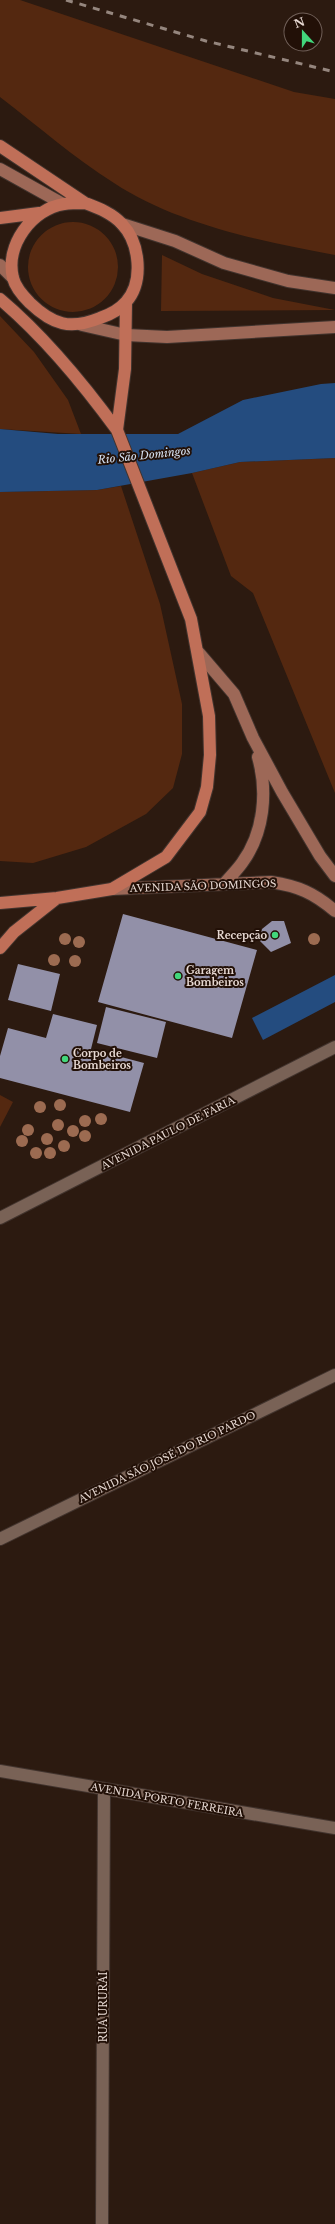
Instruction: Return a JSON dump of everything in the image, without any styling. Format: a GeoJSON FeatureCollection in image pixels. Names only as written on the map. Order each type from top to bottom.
{"type":"FeatureCollection","features":[{"type":"Feature","properties":{"kind":"main road"},"geometry":{"type":"LineString","coordinates":[[0,146],[85,203],[106,212],[122,224],[132,240],[138,260],[136,282],[126,302],[125,369],[117,430]]}},
{"type":"Feature","properties":{"kind":"main road"},"geometry":{"type":"LineString","coordinates":[[85,203],[63,204],[44,212],[31,220],[18,239],[12,253],[13,278],[24,297],[38,311],[58,323],[82,325],[107,316],[126,302]]}},
{"type":"Feature","properties":{"kind":"main road"},"geometry":{"type":"LineString","coordinates":[[0,218],[44,212]]}},
{"type":"Feature","properties":{"kind":"main road"},"geometry":{"type":"LineString","coordinates":[[0,298],[63,360],[117,430],[191,619],[199,653],[210,716],[210,755],[207,787],[200,812],[166,857],[112,889],[57,898],[0,903]]}},
{"type":"Feature","properties":{"kind":"main road"},"geometry":{"type":"LineString","coordinates":[[0,948],[14,932],[57,898]]}},
{"type":"Feature","properties":{"kind":"street"},"geometry":{"type":"LineString","coordinates":[[0,169],[63,204]]}},
{"type":"Feature","properties":{"kind":"street"},"geometry":{"type":"LineString","coordinates":[[122,224],[175,241],[224,263],[288,281],[335,288]]}},
{"type":"Feature","properties":{"kind":"street"},"geometry":{"type":"LineString","coordinates":[[0,265],[13,278]]}},
{"type":"Feature","properties":{"kind":"street"},"geometry":{"type":"LineString","coordinates":[[82,325],[126,335],[167,337],[335,327]]}},
{"type":"Feature","properties":{"kind":"street"},"geometry":{"type":"LineString","coordinates":[[199,653],[234,694],[253,738],[320,856],[335,876]]}},
{"type":"Feature","properties":{"kind":"street"},"geometry":{"type":"LineString","coordinates":[[224,884],[243,863],[256,839],[262,813],[262,772],[253,738]]}},
{"type":"Feature","properties":{"kind":"street","name":"AVENIDA SÃO DOMINGOS"},"geometry":{"type":"LineString","coordinates":[[112,889],[271,882],[294,885],[321,899],[335,911]]}},
{"type":"Feature","properties":{"kind":"street","name":"AVENIDA PAULO DE FARIA"},"geometry":{"type":"LineString","coordinates":[[0,1218],[335,1047]]}},
{"type":"Feature","properties":{"kind":"street","name":"AVENIDA SÃO JOSÉ DO RIO PARDO"},"geometry":{"type":"LineString","coordinates":[[0,1540],[335,1375]]}},
{"type":"Feature","properties":{"kind":"street","name":"AVENIDA PORTO FERREIRA"},"geometry":{"type":"LineString","coordinates":[[0,1771],[104,1790],[335,1828]]}},
{"type":"Feature","properties":{"kind":"street","name":"RUA URURAI"},"geometry":{"type":"LineString","coordinates":[[102,2224],[104,1790]]}},
{"type":"Feature","properties":{"kind":"shaded area"},"geometry":{"type":"Polygon","coordinates":[[[0,0],[20,0],[294,92],[335,99],[335,255],[279,244],[221,230],[165,210],[114,183],[70,152],[0,97],[0,0]]]}},
{"type":"Feature","properties":{"kind":"shaded area"},"geometry":{"type":"Polygon","coordinates":[[[73,222],[90,225],[105,235],[115,250],[118,267],[115,284],[105,299],[90,309],[73,312],[56,309],[41,299],[31,284],[28,267],[31,250],[41,235],[56,225],[73,222]]]}},
{"type":"Feature","properties":{"kind":"shaded area"},"geometry":{"type":"Polygon","coordinates":[[[162,255],[202,274],[273,298],[335,310],[161,311],[162,255]]]}},
{"type":"Feature","properties":{"kind":"shaded area"},"geometry":{"type":"Polygon","coordinates":[[[0,316],[34,352],[68,400],[81,434],[0,429],[0,316]]]}},
{"type":"Feature","properties":{"kind":"shaded area"},"geometry":{"type":"Polygon","coordinates":[[[335,458],[335,793],[253,593],[231,576],[192,473],[240,462],[335,458]]]}},
{"type":"Feature","properties":{"kind":"shaded area"},"geometry":{"type":"Polygon","coordinates":[[[121,486],[160,604],[182,704],[182,754],[173,788],[146,814],[86,847],[33,863],[0,861],[0,492],[97,490],[121,486]]]}},
{"type":"Feature","properties":{"kind":"shaded area"},"geometry":{"type":"Polygon","coordinates":[[[0,1095],[13,1102],[0,1127],[0,1095]]]}},
{"type":"Feature","properties":{"kind":"water","name":"Rio São Domingos"},"geometry":{"type":"Polygon","coordinates":[[[335,383],[335,458],[240,462],[192,473],[97,490],[0,492],[0,429],[58,434],[178,434],[243,400],[321,384],[335,383]]]}},
{"type":"Feature","properties":{"kind":"water"},"geometry":{"type":"Polygon","coordinates":[[[335,975],[335,1002],[263,1040],[252,1018],[335,975]]]}},
{"type":"Feature","properties":{"kind":"building","name":"Garagem Bombeiros"},"geometry":{"type":"Polygon","coordinates":[[[123,914],[257,950],[232,1038],[98,1002],[123,914]]]}},
{"type":"Feature","properties":{"kind":"building","name":"Recepção"},"geometry":{"type":"Polygon","coordinates":[[[272,921],[284,921],[291,943],[271,952],[259,940],[262,929],[272,921]]]}},
{"type":"Feature","properties":{"kind":"building"},"geometry":{"type":"Polygon","coordinates":[[[18,964],[60,974],[51,1011],[8,1000],[18,964]]]}},
{"type":"Feature","properties":{"kind":"building"},"geometry":{"type":"Polygon","coordinates":[[[106,1007],[166,1022],[157,1058],[97,1043],[106,1007]]]}},
{"type":"Feature","properties":{"kind":"building","name":"Corpo de Bombeiros"},"geometry":{"type":"Polygon","coordinates":[[[53,1014],[97,1025],[91,1049],[144,1063],[130,1112],[0,1078],[0,1056],[8,1028],[46,1038],[53,1014]]]}},
{"type":"Feature","properties":{"kind":"railway"},"geometry":{"type":"LineString","coordinates":[[66,0],[206,41],[335,72]]}},
{"type":"Feature","properties":{"kind":"place","name":"Recepção"},"geometry":{"type":"Point","coordinates":[275,935]}},
{"type":"Feature","properties":{"kind":"place","name":"Garagem Bombeiros"},"geometry":{"type":"Point","coordinates":[178,976]}},
{"type":"Feature","properties":{"kind":"place","name":"Corpo de Bombeiros"},"geometry":{"type":"Point","coordinates":[65,1059]}}]}
